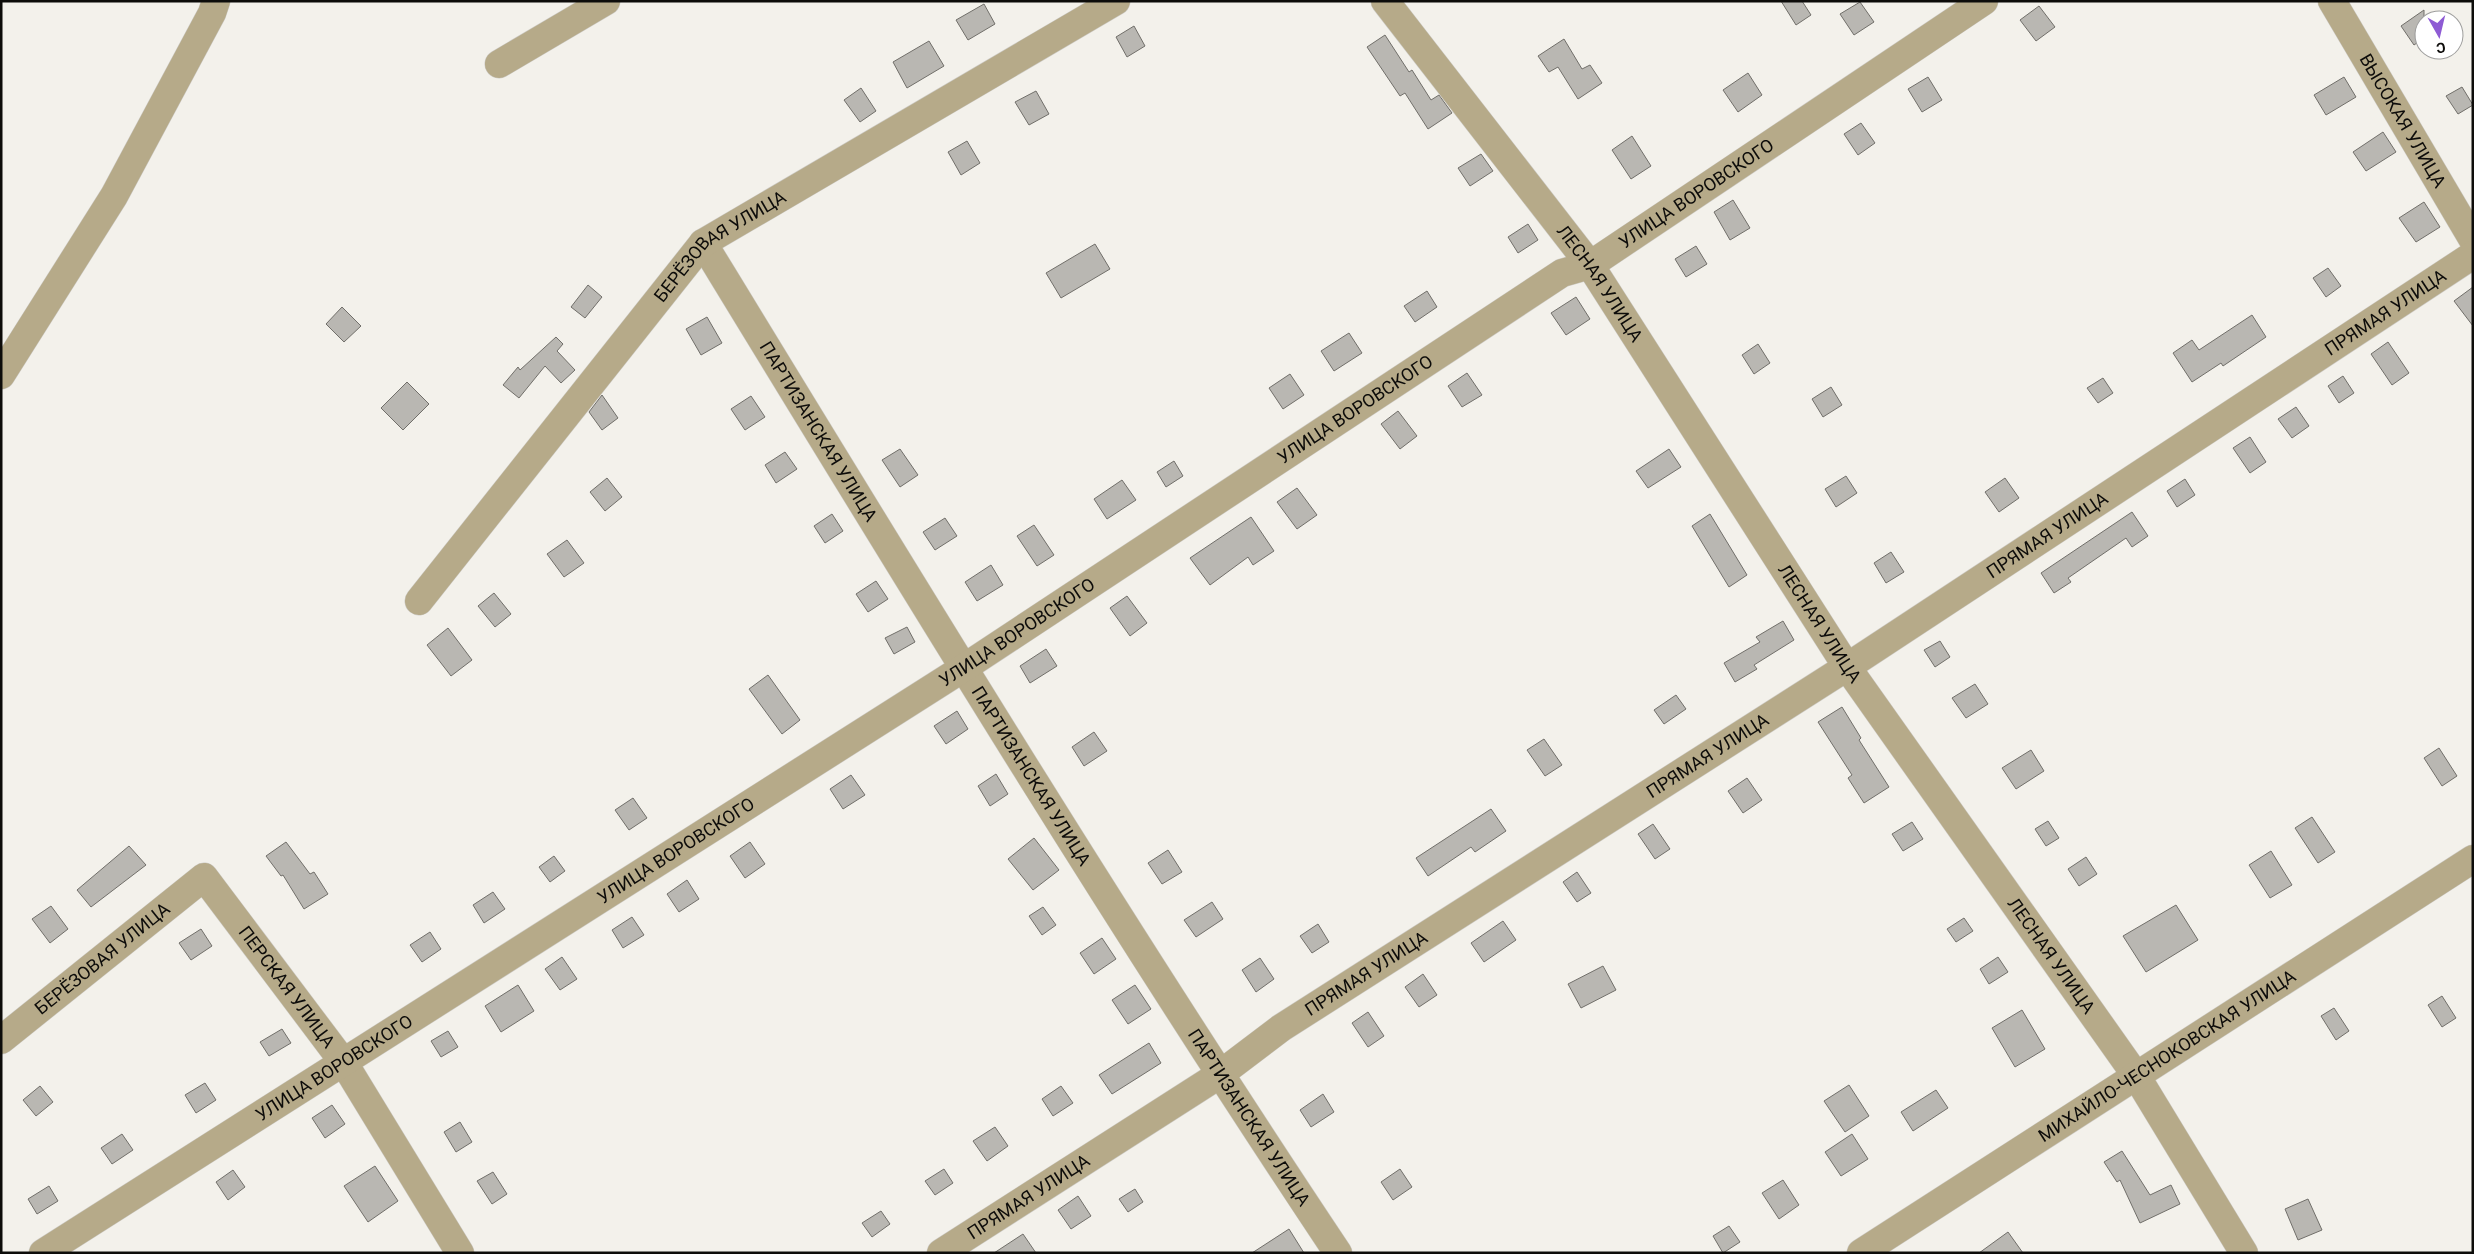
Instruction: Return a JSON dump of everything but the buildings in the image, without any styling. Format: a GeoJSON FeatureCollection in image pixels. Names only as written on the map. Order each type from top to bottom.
{"type":"FeatureCollection","features":[{"type":"Feature","properties":{"kind":"street"},"geometry":{"type":"LineString","coordinates":[[1,375],[114,196],[212,13],[216,1]]}},
{"type":"Feature","properties":{"kind":"street"},"geometry":{"type":"LineString","coordinates":[[499,64],[606,1]]}},
{"type":"Feature","properties":{"kind":"street","name":"БЕРЁЗОВАЯ УЛИЦА"},"geometry":{"type":"LineString","coordinates":[[419,601],[702,243],[1116,1]]}},
{"type":"Feature","properties":{"kind":"street","name":"ЛЕСНАЯ УЛИЦА"},"geometry":{"type":"LineString","coordinates":[[1384,1],[1590,265],[1847,666],[2137,1077],[2244,1253]]}},
{"type":"Feature","properties":{"kind":"street","name":"УЛИЦА ВОРОВСКОГО"},"geometry":{"type":"LineString","coordinates":[[43,1253],[962,668],[1562,273],[1590,265],[1984,1]]}},
{"type":"Feature","properties":{"kind":"street","name":"ВЫСОКАЯ УЛИЦА"},"geometry":{"type":"LineString","coordinates":[[2332,1],[2473,240]]}},
{"type":"Feature","properties":{"kind":"street","name":"ПАРТИЗАНСКАЯ УЛИЦА"},"geometry":{"type":"LineString","coordinates":[[702,243],[962,668],[1219,1074],[1338,1253]]}},
{"type":"Feature","properties":{"kind":"street","name":"ПРЯМАЯ УЛИЦА"},"geometry":{"type":"LineString","coordinates":[[941,1253],[1219,1074],[1290,1022],[1847,666],[2473,255]]}},
{"type":"Feature","properties":{"kind":"street","name":"МИХАЙЛО-ЧЕСНОКОВСКАЯ УЛИЦА"},"geometry":{"type":"LineString","coordinates":[[1861,1253],[2473,859]]}},
{"type":"Feature","properties":{"kind":"street","name":"БЕРЁЗОВАЯ УЛИЦА"},"geometry":{"type":"LineString","coordinates":[[1,1040],[204,877]]}},
{"type":"Feature","properties":{"kind":"street","name":"ПЕРСКАЯ УЛИЦА"},"geometry":{"type":"LineString","coordinates":[[204,877],[344,1063],[460,1253]]}}]}
